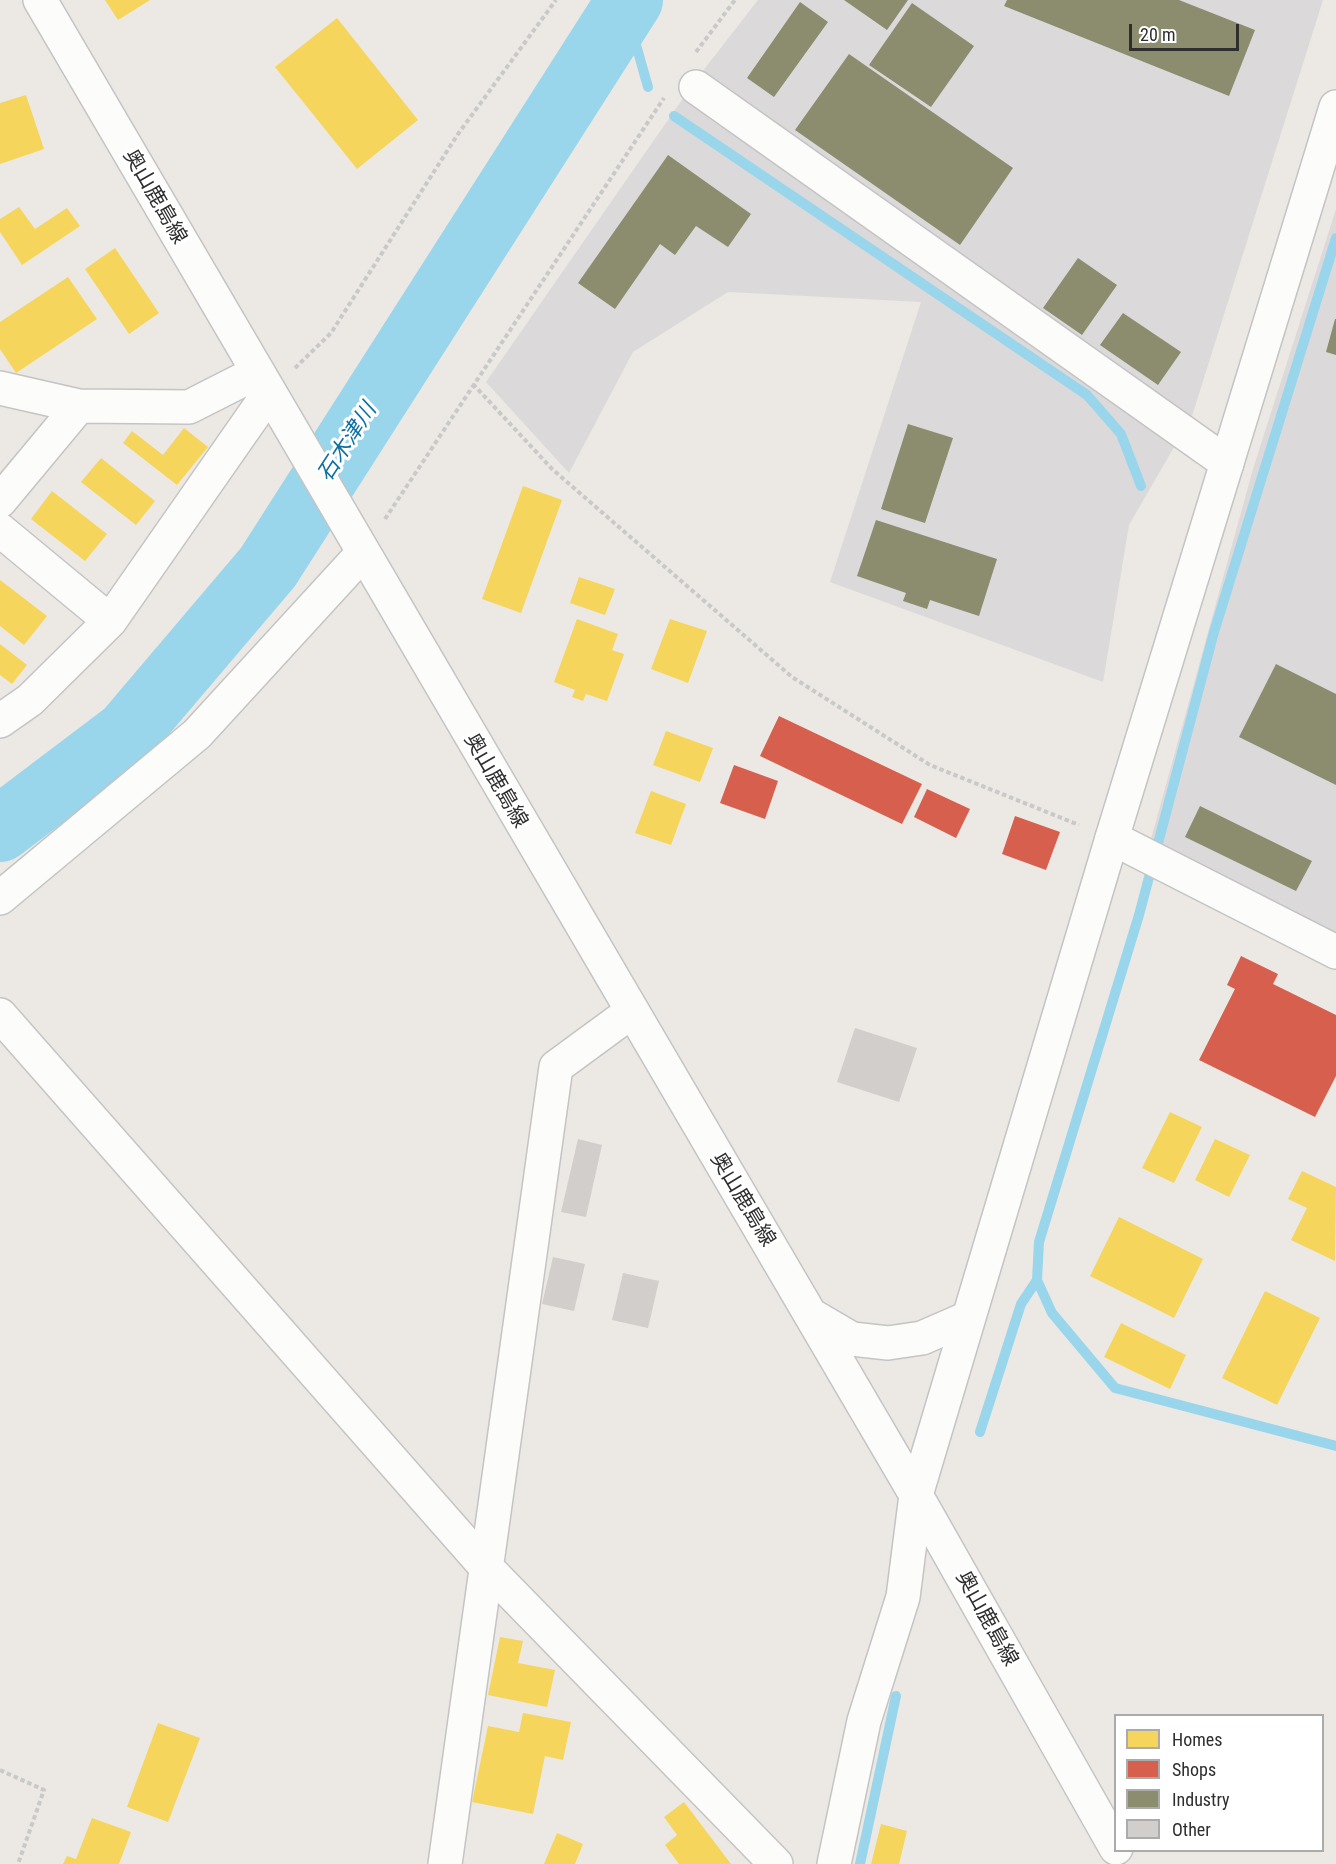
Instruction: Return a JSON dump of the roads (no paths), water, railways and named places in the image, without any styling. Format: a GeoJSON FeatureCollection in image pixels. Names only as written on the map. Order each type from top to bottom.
{"type":"FeatureCollection","features":[{"type":"Feature","properties":{"kind":"street","name":"奥山鹿島線"},"geometry":{"type":"LineString","coordinates":[[40,0],[362,554],[916,1495],[1114,1846]]}},
{"type":"Feature","properties":{"kind":"street"},"geometry":{"type":"LineString","coordinates":[[685,79],[1227,463]]}},
{"type":"Feature","properties":{"kind":"street"},"geometry":{"type":"LineString","coordinates":[[834,1864],[864,1720],[903,1597],[916,1495],[969,1318],[1139,851],[1227,463],[1336,107]]}},
{"type":"Feature","properties":{"kind":"street"},"geometry":{"type":"LineString","coordinates":[[0,388],[79,406],[189,407],[262,383]]}},
{"type":"Feature","properties":{"kind":"street"},"geometry":{"type":"LineString","coordinates":[[0,721],[30,700],[110,621],[262,383]]}},
{"type":"Feature","properties":{"kind":"street"},"geometry":{"type":"LineString","coordinates":[[0,501],[79,406]]}},
{"type":"Feature","properties":{"kind":"street"},"geometry":{"type":"LineString","coordinates":[[0,530],[110,621]]}},
{"type":"Feature","properties":{"kind":"street"},"geometry":{"type":"LineString","coordinates":[[0,898],[197,734],[362,554]]}},
{"type":"Feature","properties":{"kind":"street"},"geometry":{"type":"LineString","coordinates":[[1139,851],[1336,952]]}},
{"type":"Feature","properties":{"kind":"street"},"geometry":{"type":"LineString","coordinates":[[446,1864],[555,1067],[631,1012]]}},
{"type":"Feature","properties":{"kind":"street"},"geometry":{"type":"LineString","coordinates":[[0,1015],[485,1566],[776,1864]]}},
{"type":"Feature","properties":{"kind":"street"},"geometry":{"type":"LineString","coordinates":[[810,1315],[852,1339],[888,1343],[922,1338],[969,1318]]}},
{"type":"Feature","properties":{"kind":"waterway","name":"石木津川"},"geometry":{"type":"LineString","coordinates":[[0,829],[127,733],[268,567],[630,0]]}},
{"type":"Feature","properties":{"kind":"waterway"},"geometry":{"type":"LineString","coordinates":[[625,6],[648,87]]}},
{"type":"Feature","properties":{"kind":"waterway"},"geometry":{"type":"LineString","coordinates":[[674,116],[1087,395],[1121,434],[1141,486]]}},
{"type":"Feature","properties":{"kind":"waterway"},"geometry":{"type":"LineString","coordinates":[[1336,238],[1214,632],[1139,915],[1039,1242],[1037,1280],[1052,1313],[1115,1388],[1336,1446]]}},
{"type":"Feature","properties":{"kind":"waterway"},"geometry":{"type":"LineString","coordinates":[[980,1432],[1021,1304],[1037,1280]]}},
{"type":"Feature","properties":{"kind":"waterway"},"geometry":{"type":"LineString","coordinates":[[860,1864],[896,1696]]}}]}
